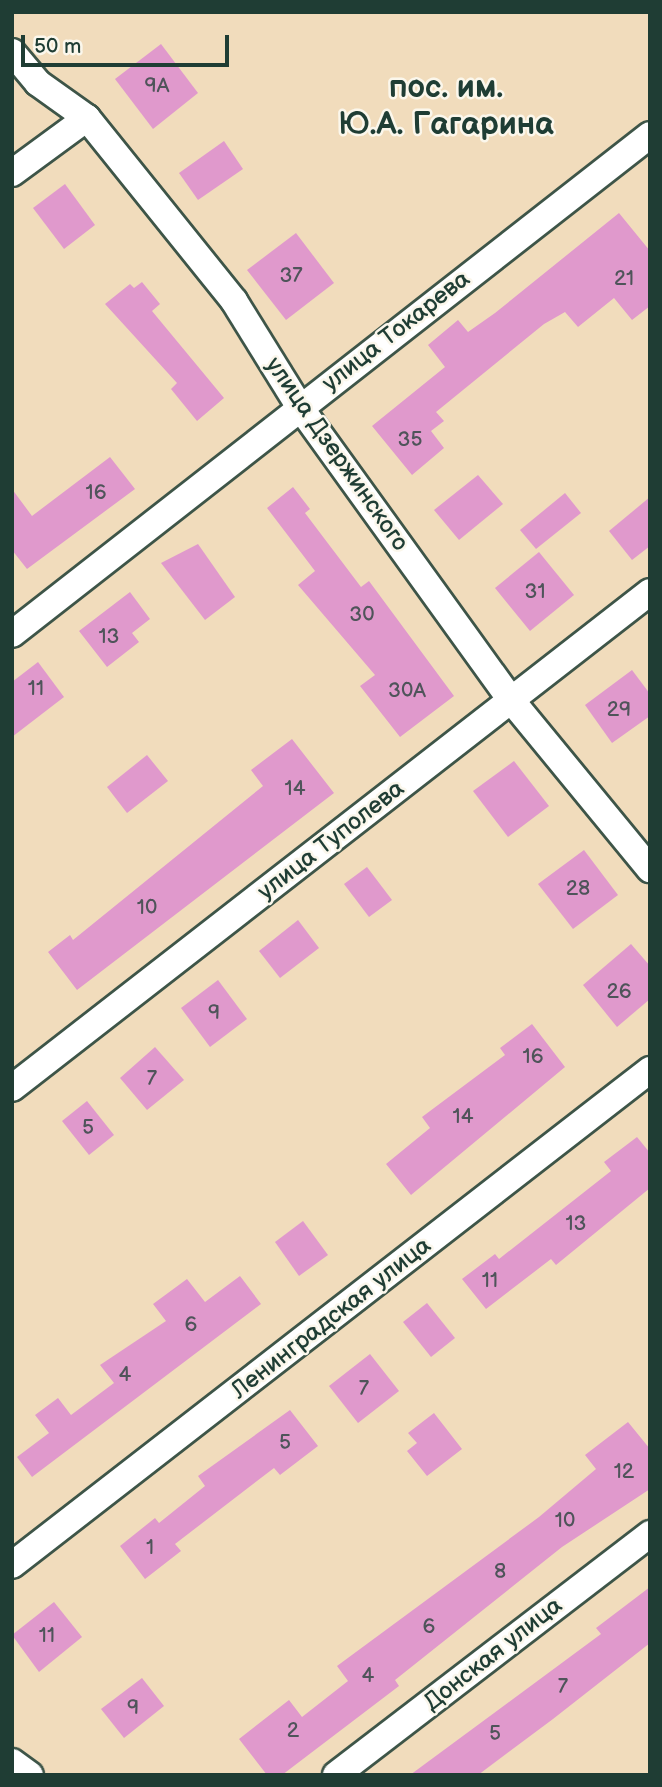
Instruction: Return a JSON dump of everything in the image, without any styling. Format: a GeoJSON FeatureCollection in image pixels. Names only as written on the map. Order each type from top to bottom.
{"type":"FeatureCollection","features":[{"type":"Feature","properties":{"kind":"street","name":"улица Дзержинского"},"geometry":{"type":"LineString","coordinates":[[12,52],[37,83],[87,118],[234,301],[299,406],[511,700],[650,869]]}},
{"type":"Feature","properties":{"kind":"street"},"geometry":{"type":"LineString","coordinates":[[12,173],[87,118]]}},
{"type":"Feature","properties":{"kind":"street","name":"улица Токарева"},"geometry":{"type":"LineString","coordinates":[[12,634],[299,406],[650,135]]}},
{"type":"Feature","properties":{"kind":"street","name":"улица Туполева"},"geometry":{"type":"LineString","coordinates":[[12,1088],[650,592]]}},
{"type":"Feature","properties":{"kind":"street","name":"Ленинградская улица"},"geometry":{"type":"LineString","coordinates":[[12,1565],[650,1070]]}},
{"type":"Feature","properties":{"kind":"street","name":"Донская улица"},"geometry":{"type":"LineString","coordinates":[[336,1775],[650,1534]]}},
{"type":"Feature","properties":{"kind":"street"},"geometry":{"type":"LineString","coordinates":[[12,1762],[30,1775]]}},
{"type":"Feature","properties":{"kind":"building"},"geometry":{"type":"Polygon","coordinates":[[[161,44],[198,93],[153,129],[115,79],[161,44]]]}},
{"type":"Feature","properties":{"kind":"building"},"geometry":{"type":"Polygon","coordinates":[[[224,141],[243,169],[198,200],[179,173],[224,141]]]}},
{"type":"Feature","properties":{"kind":"building"},"geometry":{"type":"Polygon","coordinates":[[[65,184],[95,225],[64,249],[33,208],[65,184]]]}},
{"type":"Feature","properties":{"kind":"building"},"geometry":{"type":"Polygon","coordinates":[[[619,213],[650,251],[650,306],[632,320],[614,298],[578,327],[565,312],[544,324],[436,412],[444,421],[431,431],[444,448],[412,475],[372,426],[445,367],[428,345],[458,320],[468,332],[619,213]]]}},
{"type":"Feature","properties":{"kind":"building"},"geometry":{"type":"Polygon","coordinates":[[[296,233],[334,283],[286,320],[247,270],[296,233]]]}},
{"type":"Feature","properties":{"kind":"building"},"geometry":{"type":"Polygon","coordinates":[[[142,282],[160,304],[152,311],[224,398],[197,421],[171,389],[177,383],[105,304],[130,284],[134,288],[142,282]]]}},
{"type":"Feature","properties":{"kind":"building"},"geometry":{"type":"Polygon","coordinates":[[[110,457],[135,489],[27,569],[12,550],[12,489],[32,516],[110,457]]]}},
{"type":"Feature","properties":{"kind":"building"},"geometry":{"type":"Polygon","coordinates":[[[478,475],[503,504],[459,540],[434,510],[478,475]]]}},
{"type":"Feature","properties":{"kind":"building"},"geometry":{"type":"Polygon","coordinates":[[[293,487],[310,509],[305,513],[361,587],[369,581],[454,696],[400,737],[360,686],[375,675],[298,585],[315,571],[267,508],[293,487]]]}},
{"type":"Feature","properties":{"kind":"building"},"geometry":{"type":"Polygon","coordinates":[[[565,493],[581,513],[536,549],[520,530],[565,493]]]}},
{"type":"Feature","properties":{"kind":"building"},"geometry":{"type":"Polygon","coordinates":[[[650,497],[650,546],[632,560],[609,531],[650,497]]]}},
{"type":"Feature","properties":{"kind":"building"},"geometry":{"type":"Polygon","coordinates":[[[198,544],[235,597],[205,620],[161,563],[198,544]]]}},
{"type":"Feature","properties":{"kind":"building"},"geometry":{"type":"Polygon","coordinates":[[[539,552],[574,595],[530,631],[495,588],[539,552]]]}},
{"type":"Feature","properties":{"kind":"building"},"geometry":{"type":"Polygon","coordinates":[[[130,592],[150,619],[132,633],[139,642],[107,667],[79,631],[130,592]]]}},
{"type":"Feature","properties":{"kind":"building"},"geometry":{"type":"Polygon","coordinates":[[[38,662],[64,697],[12,737],[12,682],[38,662]]]}},
{"type":"Feature","properties":{"kind":"building"},"geometry":{"type":"Polygon","coordinates":[[[632,670],[650,694],[650,716],[612,743],[585,705],[632,670]]]}},
{"type":"Feature","properties":{"kind":"building"},"geometry":{"type":"Polygon","coordinates":[[[292,739],[334,793],[77,990],[48,952],[70,935],[73,940],[263,786],[251,770],[292,739]]]}},
{"type":"Feature","properties":{"kind":"building"},"geometry":{"type":"Polygon","coordinates":[[[147,755],[168,781],[127,813],[107,787],[147,755]]]}},
{"type":"Feature","properties":{"kind":"building"},"geometry":{"type":"Polygon","coordinates":[[[514,761],[549,806],[508,837],[473,791],[514,761]]]}},
{"type":"Feature","properties":{"kind":"building"},"geometry":{"type":"Polygon","coordinates":[[[584,850],[618,895],[573,929],[538,884],[584,850]]]}},
{"type":"Feature","properties":{"kind":"building"},"geometry":{"type":"Polygon","coordinates":[[[367,867],[392,900],[369,917],[344,884],[367,867]]]}},
{"type":"Feature","properties":{"kind":"building"},"geometry":{"type":"Polygon","coordinates":[[[298,920],[319,948],[280,978],[259,951],[298,920]]]}},
{"type":"Feature","properties":{"kind":"building"},"geometry":{"type":"Polygon","coordinates":[[[631,944],[650,966],[650,999],[617,1027],[583,985],[631,944]]]}},
{"type":"Feature","properties":{"kind":"building"},"geometry":{"type":"Polygon","coordinates":[[[218,980],[247,1019],[210,1047],[181,1008],[218,980]]]}},
{"type":"Feature","properties":{"kind":"building"},"geometry":{"type":"Polygon","coordinates":[[[532,1024],[565,1067],[411,1195],[386,1164],[430,1128],[422,1117],[505,1055],[500,1048],[532,1024]]]}},
{"type":"Feature","properties":{"kind":"building"},"geometry":{"type":"Polygon","coordinates":[[[155,1047],[184,1080],[147,1110],[120,1078],[155,1047]]]}},
{"type":"Feature","properties":{"kind":"building"},"geometry":{"type":"Polygon","coordinates":[[[87,1101],[114,1135],[89,1155],[62,1121],[87,1101]]]}},
{"type":"Feature","properties":{"kind":"building"},"geometry":{"type":"Polygon","coordinates":[[[637,1137],[650,1153],[650,1188],[556,1265],[551,1259],[486,1309],[462,1279],[495,1254],[499,1259],[611,1171],[604,1162],[637,1137]]]}},
{"type":"Feature","properties":{"kind":"building"},"geometry":{"type":"Polygon","coordinates":[[[303,1221],[328,1255],[299,1276],[275,1242],[303,1221]]]}},
{"type":"Feature","properties":{"kind":"building"},"geometry":{"type":"Polygon","coordinates":[[[240,1276],[261,1304],[32,1477],[17,1457],[49,1433],[35,1415],[58,1398],[71,1415],[114,1383],[100,1365],[166,1321],[153,1304],[187,1279],[205,1302],[240,1276]]]}},
{"type":"Feature","properties":{"kind":"building"},"geometry":{"type":"Polygon","coordinates":[[[427,1303],[455,1338],[431,1357],[403,1322],[427,1303]]]}},
{"type":"Feature","properties":{"kind":"building"},"geometry":{"type":"Polygon","coordinates":[[[370,1354],[399,1391],[358,1423],[329,1386],[370,1354]]]}},
{"type":"Feature","properties":{"kind":"building"},"geometry":{"type":"Polygon","coordinates":[[[290,1410],[318,1446],[280,1475],[274,1468],[175,1544],[181,1551],[145,1579],[120,1546],[155,1518],[159,1523],[205,1486],[198,1476],[290,1410]]]}},
{"type":"Feature","properties":{"kind":"building"},"geometry":{"type":"Polygon","coordinates":[[[434,1413],[462,1449],[427,1476],[407,1451],[417,1443],[408,1433],[434,1413]]]}},
{"type":"Feature","properties":{"kind":"building"},"geometry":{"type":"Polygon","coordinates":[[[628,1422],[650,1449],[650,1489],[562,1547],[395,1680],[399,1686],[282,1775],[267,1775],[239,1739],[289,1700],[302,1717],[348,1681],[337,1666],[539,1517],[596,1469],[585,1455],[628,1422]]]}},
{"type":"Feature","properties":{"kind":"building"},"geometry":{"type":"Polygon","coordinates":[[[650,1587],[650,1643],[553,1719],[478,1775],[410,1775],[601,1634],[596,1628],[650,1587]]]}},
{"type":"Feature","properties":{"kind":"building"},"geometry":{"type":"Polygon","coordinates":[[[54,1602],[82,1637],[39,1672],[12,1635],[54,1602]]]}},
{"type":"Feature","properties":{"kind":"building"},"geometry":{"type":"Polygon","coordinates":[[[142,1678],[164,1706],[124,1738],[101,1709],[142,1678]]]}},
{"type":"Feature","properties":{"kind":"district","name":"пос. им. Ю.А. Гагарина"},"geometry":{"type":"Point","coordinates":[446,108]}}]}
